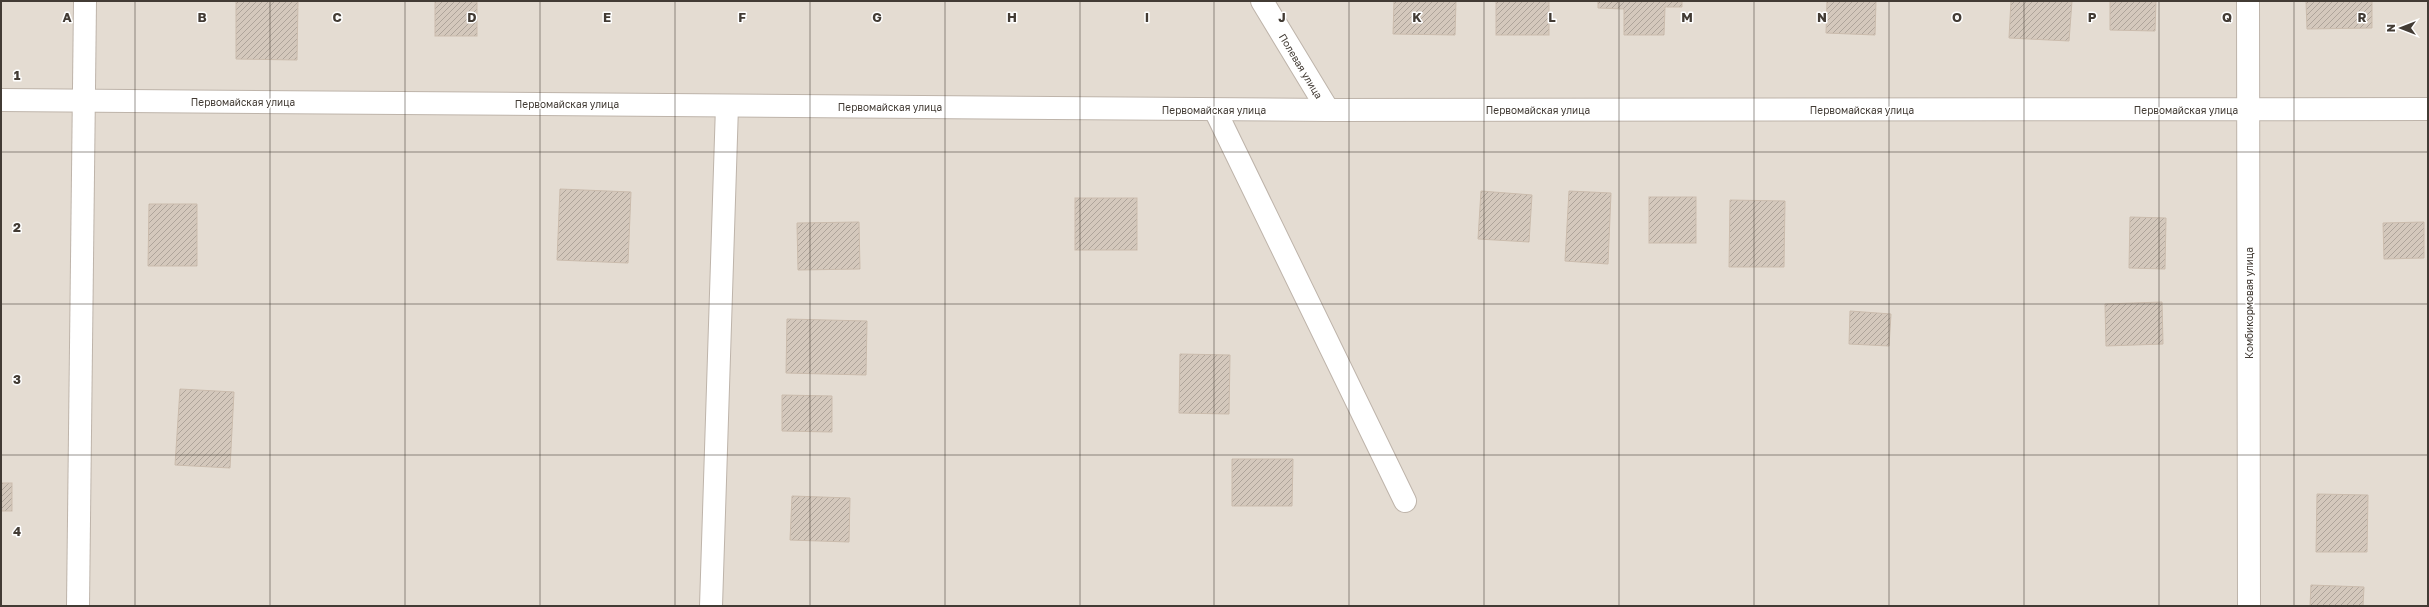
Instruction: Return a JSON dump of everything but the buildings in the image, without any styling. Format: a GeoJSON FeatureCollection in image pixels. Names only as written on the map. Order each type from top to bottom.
{"type":"FeatureCollection","features":[{"type":"Feature","properties":{"kind":"street"},"geometry":{"type":"LineString","coordinates":[[78,606],[85,1]]}},
{"type":"Feature","properties":{"kind":"street","name":"Полевая улица"},"geometry":{"type":"LineString","coordinates":[[1262,1],[1328,110]]}},
{"type":"Feature","properties":{"kind":"street","name":"Комбикормовая улица"},"geometry":{"type":"LineString","coordinates":[[2248,1],[2249,606]]}},
{"type":"Feature","properties":{"kind":"street","name":"Первомайская улица"},"geometry":{"type":"LineString","coordinates":[[1,100],[1216,110],[2428,109]]}},
{"type":"Feature","properties":{"kind":"street"},"geometry":{"type":"LineString","coordinates":[[711,606],[727,106]]}},
{"type":"Feature","properties":{"kind":"street"},"geometry":{"type":"LineString","coordinates":[[1216,110],[1405,502]]}},
{"type":"Feature","properties":{"kind":"shaded area"},"geometry":{"type":"Polygon","coordinates":[[[1,1],[2428,1],[2428,606],[1,606],[1,1]]]}}]}
